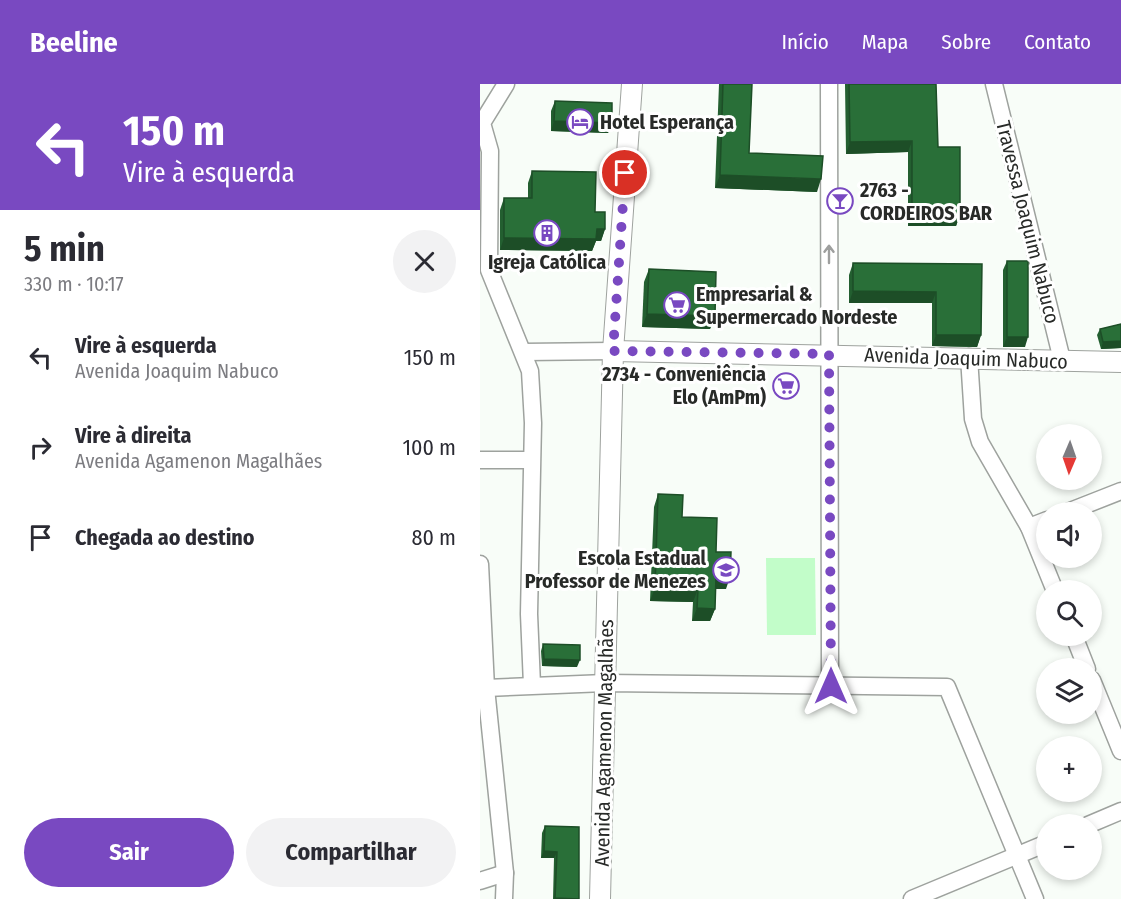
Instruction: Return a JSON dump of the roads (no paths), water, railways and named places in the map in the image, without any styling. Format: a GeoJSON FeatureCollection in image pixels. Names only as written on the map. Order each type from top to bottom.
{"type":"FeatureCollection","features":[{"type":"Feature","properties":{"kind":"main road","name":"Avenida Agamenon Magalhães"},"geometry":{"type":"LineString","coordinates":[[600,899],[613,351],[632,84]]}},
{"type":"Feature","properties":{"kind":"main road","name":"Avenida Joaquim Nabuco"},"geometry":{"type":"LineString","coordinates":[[613,351],[1121,362]]}},
{"type":"Feature","properties":{"kind":"street"},"geometry":{"type":"LineString","coordinates":[[506,84],[481,122],[490,151],[489,270],[530,371],[529,614],[532,685]]}},
{"type":"Feature","properties":{"kind":"street"},"geometry":{"type":"LineString","coordinates":[[830,84],[831,686]]}},
{"type":"Feature","properties":{"kind":"street","name":"Travessa Joaquim Nabuco"},"geometry":{"type":"LineString","coordinates":[[994,84],[1062,360]]}},
{"type":"Feature","properties":{"kind":"street","name":"Avenida Joaquim Nabuco"},"geometry":{"type":"LineString","coordinates":[[524,352],[613,351]]}},
{"type":"Feature","properties":{"kind":"street"},"geometry":{"type":"LineString","coordinates":[[969,357],[973,419],[980,442],[1029,527],[1051,580]]}},
{"type":"Feature","properties":{"kind":"street"},"geometry":{"type":"LineString","coordinates":[[480,460],[531,460]]}},
{"type":"Feature","properties":{"kind":"street"},"geometry":{"type":"LineString","coordinates":[[1093,502],[1121,491]]}},
{"type":"Feature","properties":{"kind":"street"},"geometry":{"type":"LineString","coordinates":[[1029,527],[1036,524]]}},
{"type":"Feature","properties":{"kind":"street"},"geometry":{"type":"LineString","coordinates":[[480,564],[486,688],[505,873],[504,899]]}},
{"type":"Feature","properties":{"kind":"street"},"geometry":{"type":"LineString","coordinates":[[486,688],[605,683],[947,687],[1035,899]]}},
{"type":"Feature","properties":{"kind":"street"},"geometry":{"type":"LineString","coordinates":[[1102,704],[1121,751]]}},
{"type":"Feature","properties":{"kind":"street"},"geometry":{"type":"LineString","coordinates":[[1102,819],[1121,811]]}},
{"type":"Feature","properties":{"kind":"street"},"geometry":{"type":"LineString","coordinates":[[912,899],[1036,848]]}},
{"type":"Feature","properties":{"kind":"street"},"geometry":{"type":"LineString","coordinates":[[480,881],[505,873]]}},
{"type":"Feature","properties":{"kind":"place","name":"Hotel Esperança"},"geometry":{"type":"Point","coordinates":[580,122]}},
{"type":"Feature","properties":{"kind":"place","name":"2763 - CORDEIROS BAR"},"geometry":{"type":"Point","coordinates":[840,201]}},
{"type":"Feature","properties":{"kind":"place","name":"Igreja Católica"},"geometry":{"type":"Point","coordinates":[547,233]}},
{"type":"Feature","properties":{"kind":"place","name":"Empresarial & Supermercado Nordeste"},"geometry":{"type":"Point","coordinates":[677,305]}},
{"type":"Feature","properties":{"kind":"place","name":"2734 - Conveniência Elo (AmPm)"},"geometry":{"type":"Point","coordinates":[786,386]}},
{"type":"Feature","properties":{"kind":"place","name":"Escola Estadual Professor de Menezes"},"geometry":{"type":"Point","coordinates":[726,570]}}]}
